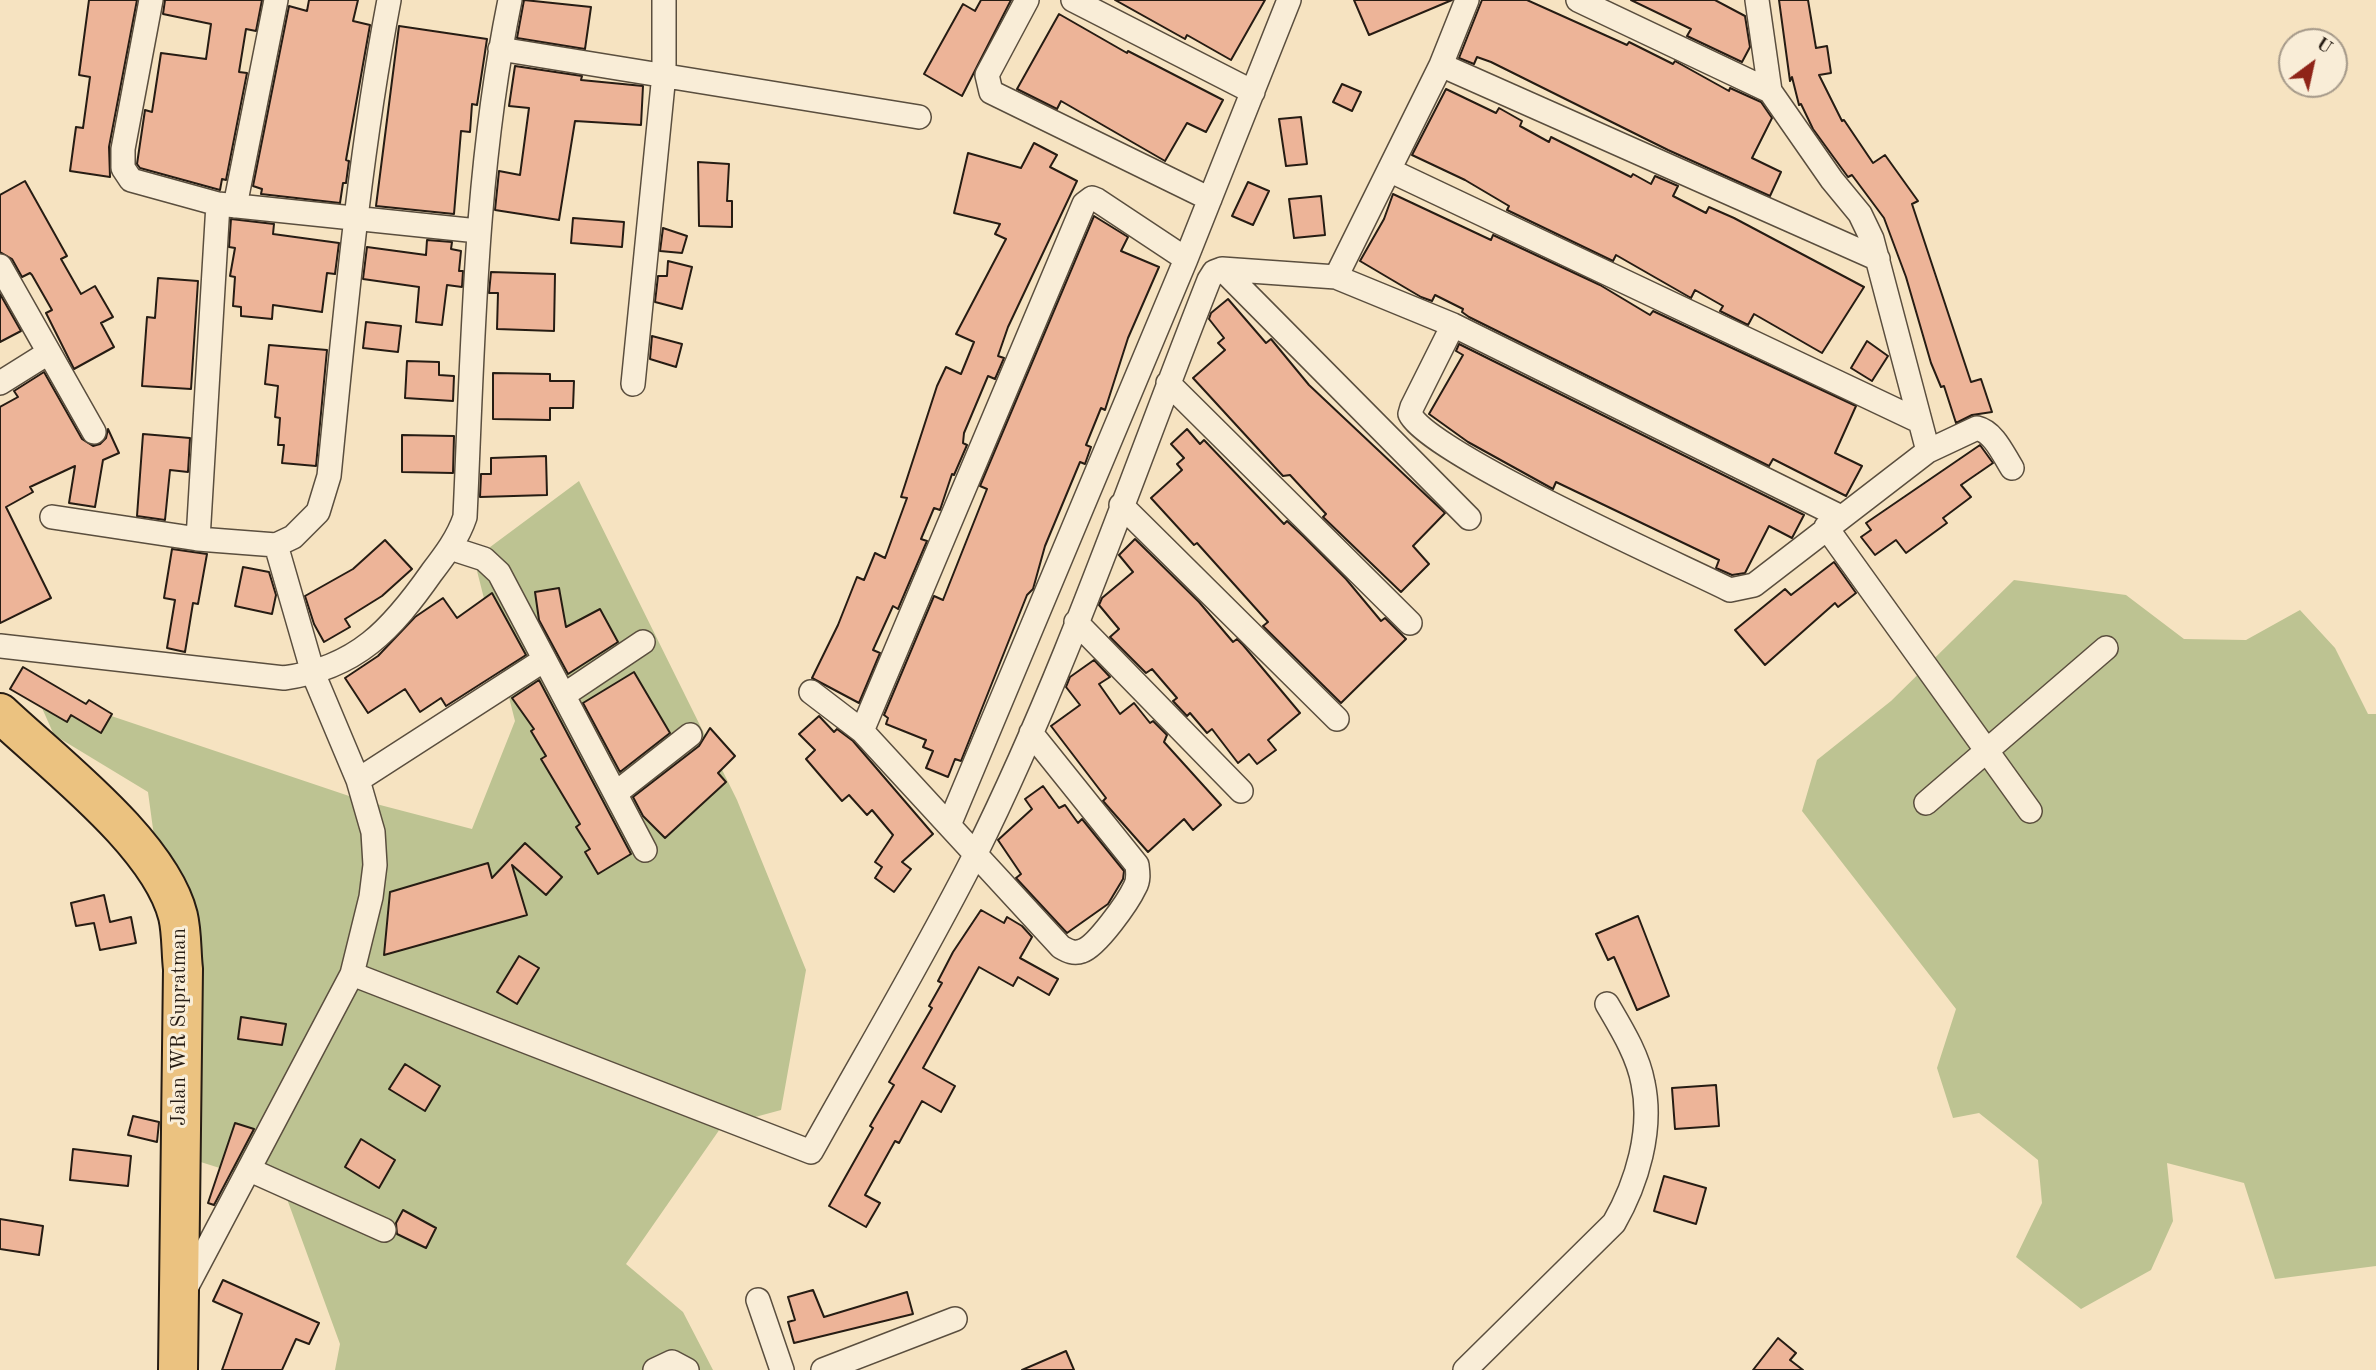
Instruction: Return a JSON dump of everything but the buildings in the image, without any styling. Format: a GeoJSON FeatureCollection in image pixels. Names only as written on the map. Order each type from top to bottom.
{"type":"FeatureCollection","features":[{"type":"Feature","properties":{"kind":"highway","name":"Jalan WR Supratman"},"geometry":{"type":"LineString","coordinates":[[0,713],[122,828],[158,871],[178,917],[183,969],[178,1370]]}},
{"type":"Feature","properties":{"kind":"street"},"geometry":{"type":"LineString","coordinates":[[150,0],[123,149],[123,168],[131,180],[147,187],[226,205],[478,230]]}},
{"type":"Feature","properties":{"kind":"street"},"geometry":{"type":"LineString","coordinates":[[198,539],[226,205],[276,0]]}},
{"type":"Feature","properties":{"kind":"street"},"geometry":{"type":"LineString","coordinates":[[52,517],[198,539],[276,544],[293,537],[307,526],[318,512],[326,493],[354,218],[374,80],[389,0]]}},
{"type":"Feature","properties":{"kind":"street"},"geometry":{"type":"LineString","coordinates":[[0,646],[266,678],[313,673],[359,653],[400,618],[450,548],[465,517],[478,230],[500,49],[509,0]]}},
{"type":"Feature","properties":{"kind":"street"},"geometry":{"type":"LineString","coordinates":[[633,384],[664,74],[664,0]]}},
{"type":"Feature","properties":{"kind":"street"},"geometry":{"type":"LineString","coordinates":[[1027,0],[987,75],[991,92],[1210,199]]}},
{"type":"Feature","properties":{"kind":"street"},"geometry":{"type":"LineString","coordinates":[[1073,0],[1253,92]]}},
{"type":"Feature","properties":{"kind":"street"},"geometry":{"type":"LineString","coordinates":[[352,974],[811,1152],[961,838],[1289,0]]}},
{"type":"Feature","properties":{"kind":"street"},"geometry":{"type":"LineString","coordinates":[[1336,277],[1441,65],[1467,0]]}},
{"type":"Feature","properties":{"kind":"street"},"geometry":{"type":"LineString","coordinates":[[1578,0],[1770,91]]}},
{"type":"Feature","properties":{"kind":"street"},"geometry":{"type":"LineString","coordinates":[[1757,0],[1770,91],[1832,180],[1860,214],[1878,259],[1928,451]]}},
{"type":"Feature","properties":{"kind":"street"},"geometry":{"type":"LineString","coordinates":[[500,49],[919,117]]}},
{"type":"Feature","properties":{"kind":"street"},"geometry":{"type":"LineString","coordinates":[[1441,65],[1878,259]]}},
{"type":"Feature","properties":{"kind":"street"},"geometry":{"type":"LineString","coordinates":[[1389,170],[1919,421]]}},
{"type":"Feature","properties":{"kind":"street"},"geometry":{"type":"LineString","coordinates":[[862,731],[1084,204],[1093,198],[1097,200],[1186,259]]}},
{"type":"Feature","properties":{"kind":"street"},"geometry":{"type":"LineString","coordinates":[[0,266],[94,432]]}},
{"type":"Feature","properties":{"kind":"street"},"geometry":{"type":"LineString","coordinates":[[1222,269],[1469,519]]}},
{"type":"Feature","properties":{"kind":"street"},"geometry":{"type":"LineString","coordinates":[[961,838],[1031,733],[1209,280],[1222,269],[1336,277],[1453,325],[1833,521],[2029,811]]}},
{"type":"Feature","properties":{"kind":"street"},"geometry":{"type":"LineString","coordinates":[[1453,325],[1410,414],[1428,434],[1474,464],[1730,590],[1754,585],[1833,521],[1928,451],[1977,428],[1989,434],[2012,468]]}},
{"type":"Feature","properties":{"kind":"street"},"geometry":{"type":"LineString","coordinates":[[0,383],[48,353]]}},
{"type":"Feature","properties":{"kind":"street"},"geometry":{"type":"LineString","coordinates":[[1168,383],[1410,623]]}},
{"type":"Feature","properties":{"kind":"street"},"geometry":{"type":"LineString","coordinates":[[1121,505],[1337,719]]}},
{"type":"Feature","properties":{"kind":"street"},"geometry":{"type":"LineString","coordinates":[[177,1306],[352,974],[370,897],[374,865],[373,832],[358,780],[313,673],[276,544]]}},
{"type":"Feature","properties":{"kind":"street"},"geometry":{"type":"LineString","coordinates":[[450,548],[476,555],[493,565],[617,793],[645,850]]}},
{"type":"Feature","properties":{"kind":"street"},"geometry":{"type":"LineString","coordinates":[[1076,622],[1241,791]]}},
{"type":"Feature","properties":{"kind":"street"},"geometry":{"type":"LineString","coordinates":[[564,695],[643,642]]}},
{"type":"Feature","properties":{"kind":"street"},"geometry":{"type":"LineString","coordinates":[[1926,803],[2106,648]]}},
{"type":"Feature","properties":{"kind":"street"},"geometry":{"type":"LineString","coordinates":[[358,780],[544,660]]}},
{"type":"Feature","properties":{"kind":"street"},"geometry":{"type":"LineString","coordinates":[[811,692],[862,731],[1061,947],[1074,953],[1089,948],[1136,885],[1137,865],[1031,733]]}},
{"type":"Feature","properties":{"kind":"street"},"geometry":{"type":"LineString","coordinates":[[617,793],[690,735]]}},
{"type":"Feature","properties":{"kind":"street"},"geometry":{"type":"LineString","coordinates":[[1465,1370],[1614,1223],[1629,1196],[1640,1161],[1646,1118],[1643,1082],[1627,1040],[1607,1004]]}},
{"type":"Feature","properties":{"kind":"street"},"geometry":{"type":"LineString","coordinates":[[250,1170],[384,1230]]}},
{"type":"Feature","properties":{"kind":"street"},"geometry":{"type":"LineString","coordinates":[[758,1300],[782,1370]]}},
{"type":"Feature","properties":{"kind":"street"},"geometry":{"type":"LineString","coordinates":[[823,1370],[955,1319]]}},
{"type":"Feature","properties":{"kind":"street"},"geometry":{"type":"LineString","coordinates":[[655,1370],[672,1362],[687,1370]]}},
{"type":"Feature","properties":{"kind":"green space"},"geometry":{"type":"Polygon","coordinates":[[[579,481],[737,800],[806,970],[781,1110],[722,1126],[626,1264],[683,1312],[713,1370],[335,1370],[340,1344],[283,1188],[188,1158],[164,910],[148,792],[54,735],[34,690],[361,800],[472,829],[515,721],[474,559],[579,481]]]}},
{"type":"Feature","properties":{"kind":"green space"},"geometry":{"type":"Polygon","coordinates":[[[2014,580],[2126,595],[2184,639],[2246,640],[2300,610],[2335,648],[2368,714],[2376,714],[2376,1266],[2275,1279],[2244,1183],[2167,1163],[2173,1221],[2151,1270],[2081,1309],[2016,1257],[2042,1203],[2038,1160],[1979,1113],[1953,1118],[1937,1068],[1956,1009],[1802,811],[1817,760],[1891,701],[2014,580]]]}}]}
